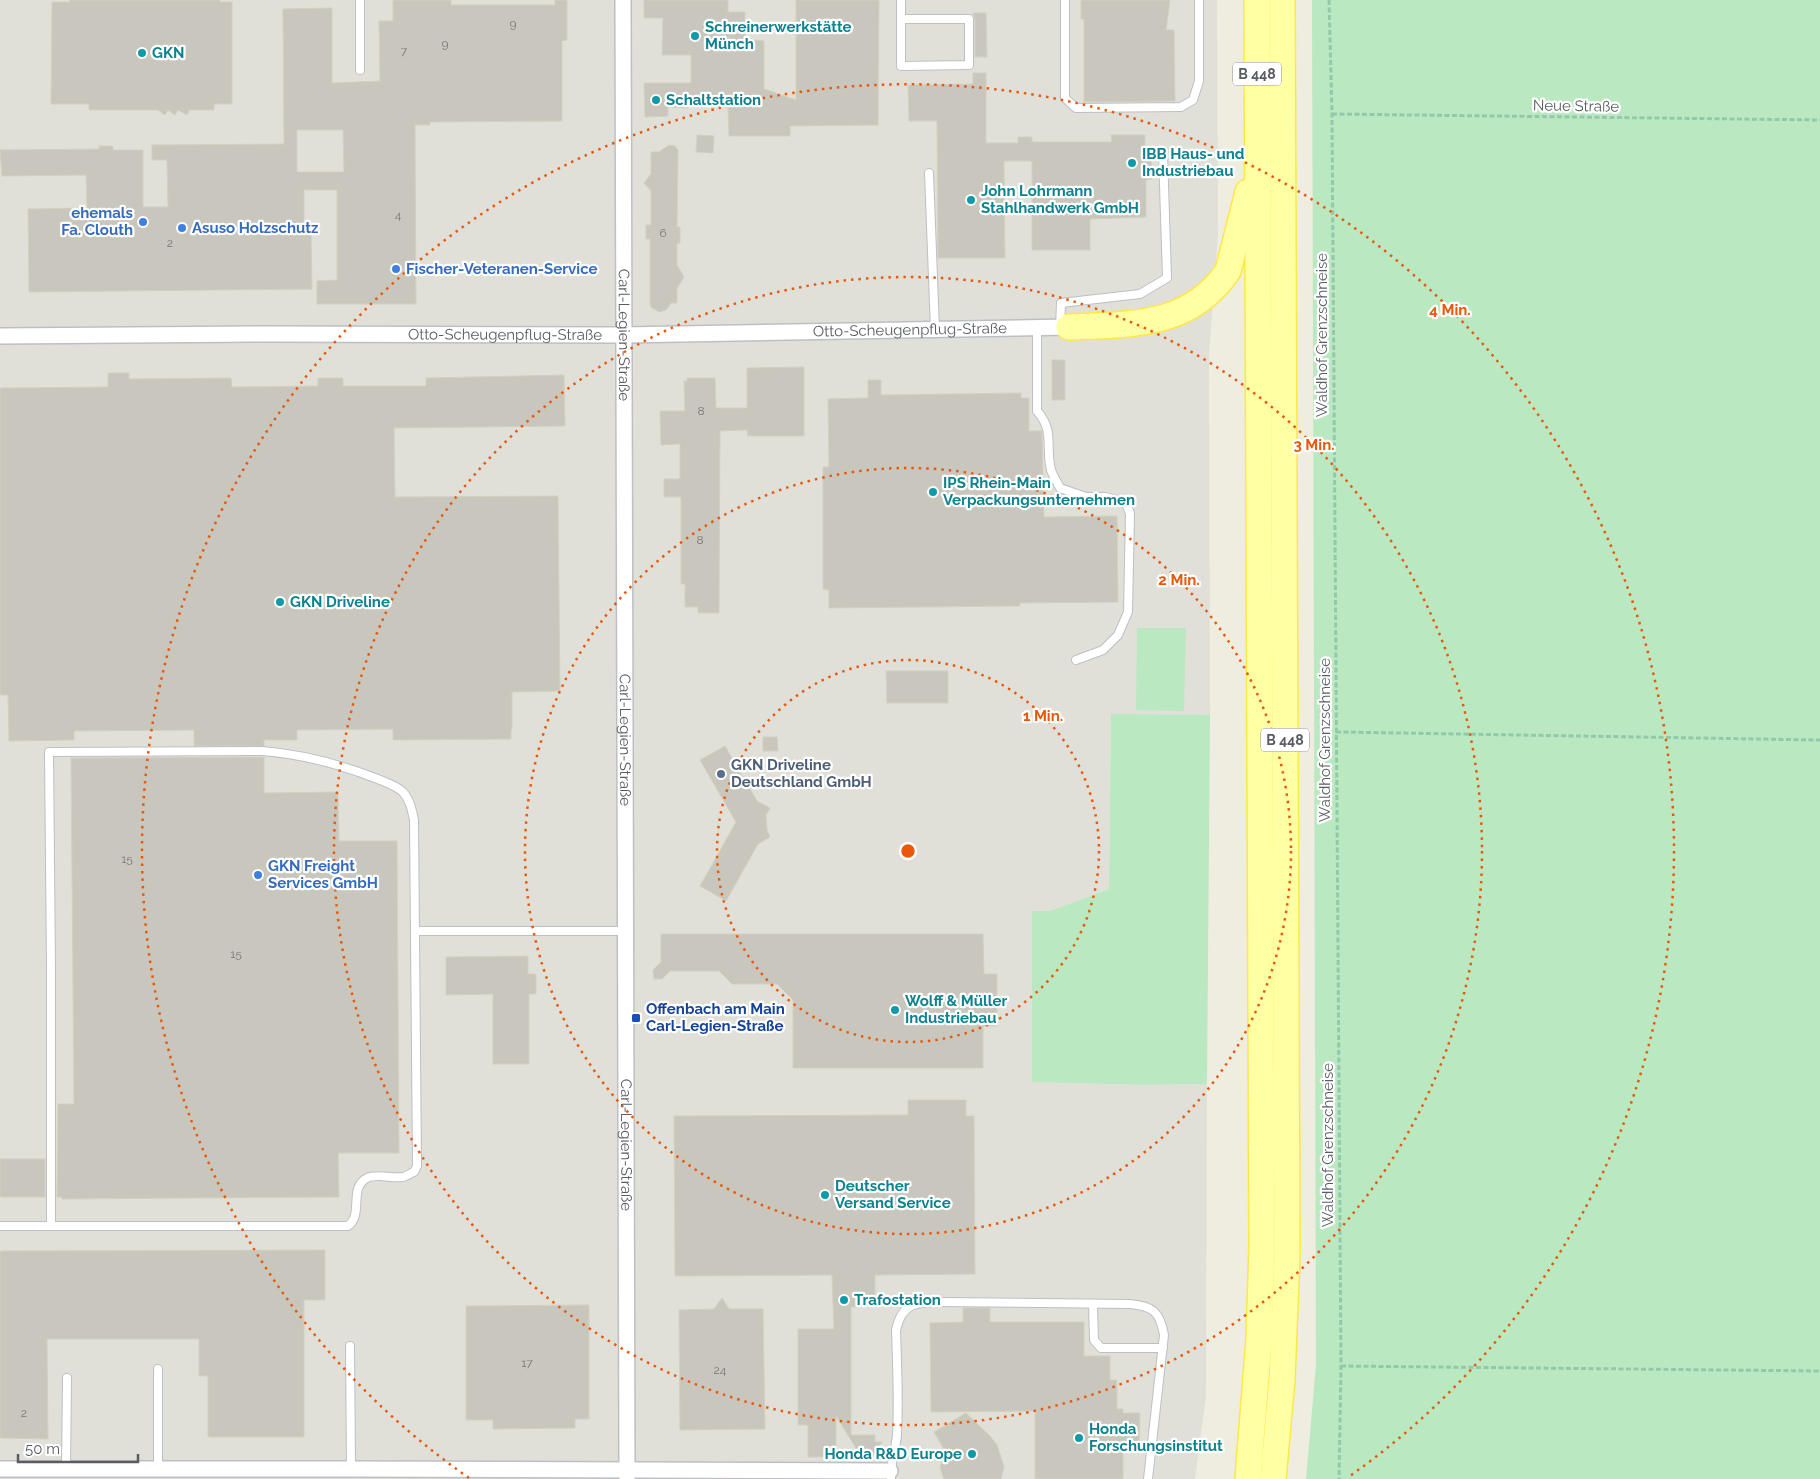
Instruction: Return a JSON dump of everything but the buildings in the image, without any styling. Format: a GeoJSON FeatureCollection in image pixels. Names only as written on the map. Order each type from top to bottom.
{"type":"FeatureCollection","features":[{"type":"Feature","properties":{"kind":"main road","name":"B 448"},"geometry":{"type":"LineString","coordinates":[[1248,1479],[1258,1348],[1262,1247],[1257,0]]}},
{"type":"Feature","properties":{"kind":"main road","name":"B 448"},"geometry":{"type":"LineString","coordinates":[[1273,1479],[1282,1379],[1287,1254],[1282,0]]}},
{"type":"Feature","properties":{"kind":"main road"},"geometry":{"type":"LineString","coordinates":[[1065,327],[1128,324],[1157,320],[1190,307],[1212,290],[1228,271],[1232,259],[1258,148]]}},
{"type":"Feature","properties":{"kind":"street","name":"Carl-Legien-Straße"},"geometry":{"type":"LineString","coordinates":[[622,0],[627,1475]]}},
{"type":"Feature","properties":{"kind":"street","name":"Otto-Scheugenpflug-Straße"},"geometry":{"type":"LineString","coordinates":[[0,336],[264,334],[623,336],[1065,327]]}},
{"type":"Feature","properties":{"kind":"street"},"geometry":{"type":"LineString","coordinates":[[0,1469],[66,1469],[111,1474],[158,1469],[244,1474],[352,1468],[627,1475],[890,1475]]}},
{"type":"Feature","properties":{"kind":"lane"},"geometry":{"type":"LineString","coordinates":[[360,0],[360,70]]}},
{"type":"Feature","properties":{"kind":"lane"},"geometry":{"type":"LineString","coordinates":[[901,0],[901,19],[901,66],[969,65],[969,19],[901,19]]}},
{"type":"Feature","properties":{"kind":"lane"},"geometry":{"type":"LineString","coordinates":[[1065,0],[1065,98],[1076,108],[1181,107],[1193,100],[1199,81],[1199,0]]}},
{"type":"Feature","properties":{"kind":"lane"},"geometry":{"type":"LineString","coordinates":[[1065,327],[1061,303],[1140,294],[1167,278],[1163,154]]}},
{"type":"Feature","properties":{"kind":"lane"},"geometry":{"type":"LineString","coordinates":[[929,172],[935,330]]}},
{"type":"Feature","properties":{"kind":"lane"},"geometry":{"type":"LineString","coordinates":[[1037,328],[1037,411],[1044,419],[1048,428],[1051,472],[1060,488],[1086,497],[1105,497],[1125,502],[1130,513],[1128,612],[1118,635],[1103,650],[1076,660]]}},
{"type":"Feature","properties":{"kind":"lane"},"geometry":{"type":"LineString","coordinates":[[0,1226],[338,1227],[348,1226],[354,1222],[357,1214],[358,1191],[360,1184],[366,1178],[372,1176],[403,1177],[414,1172],[417,1166],[414,820],[408,797],[393,785],[354,770],[291,753],[262,751],[49,752],[51,1226]]}},
{"type":"Feature","properties":{"kind":"lane"},"geometry":{"type":"LineString","coordinates":[[415,931],[626,931]]}},
{"type":"Feature","properties":{"kind":"lane"},"geometry":{"type":"LineString","coordinates":[[890,1475],[897,1433],[896,1330],[901,1314],[906,1308],[918,1303],[929,1302],[1130,1304],[1150,1308],[1159,1318],[1163,1326],[1164,1335],[1148,1479]]}},
{"type":"Feature","properties":{"kind":"lane"},"geometry":{"type":"LineString","coordinates":[[1093,1304],[1094,1340],[1101,1348],[1163,1348]]}},
{"type":"Feature","properties":{"kind":"lane"},"geometry":{"type":"LineString","coordinates":[[350,1346],[352,1468]]}},
{"type":"Feature","properties":{"kind":"lane"},"geometry":{"type":"LineString","coordinates":[[158,1369],[158,1469]]}},
{"type":"Feature","properties":{"kind":"lane"},"geometry":{"type":"LineString","coordinates":[[66,1469],[67,1378]]}},
{"type":"Feature","properties":{"kind":"path","name":"Waldhof Grenzschneise"},"geometry":{"type":"LineString","coordinates":[[1329,0],[1332,114],[1341,1366],[1340,1479]]}},
{"type":"Feature","properties":{"kind":"path","name":"Neue Straße"},"geometry":{"type":"LineString","coordinates":[[1332,114],[1820,120]]}},
{"type":"Feature","properties":{"kind":"path"},"geometry":{"type":"LineString","coordinates":[[1336,732],[1820,740]]}},
{"type":"Feature","properties":{"kind":"path"},"geometry":{"type":"LineString","coordinates":[[1341,1366],[1820,1371]]}},
{"type":"Feature","properties":{"kind":"shaded area"},"geometry":{"type":"Polygon","coordinates":[[[0,0],[1217,0],[1218,236],[1209,355],[1210,715],[1111,715],[1109,889],[1050,911],[1032,911],[1032,1082],[1143,1085],[1207,1084],[1206,1396],[1195,1479],[0,1479],[0,0]]]}},
{"type":"Feature","properties":{"kind":"green space"},"geometry":{"type":"Polygon","coordinates":[[[1312,0],[1820,0],[1820,1479],[1306,1479],[1316,1365],[1312,0]]]}},
{"type":"Feature","properties":{"kind":"green space"},"geometry":{"type":"Polygon","coordinates":[[[1137,628],[1186,628],[1184,711],[1136,710],[1137,628]]]}},
{"type":"Feature","properties":{"kind":"green space"},"geometry":{"type":"Polygon","coordinates":[[[1111,714],[1210,715],[1207,1084],[1143,1085],[1032,1082],[1032,911],[1050,911],[1109,889],[1111,714]]]}},
{"type":"Feature","properties":{"kind":"place","name":"Schreinerwerkstätte Münch"},"geometry":{"type":"Point","coordinates":[695,36]}},
{"type":"Feature","properties":{"kind":"place","name":"GKN"},"geometry":{"type":"Point","coordinates":[142,53]}},
{"type":"Feature","properties":{"kind":"place","name":"Schaltstation"},"geometry":{"type":"Point","coordinates":[656,100]}},
{"type":"Feature","properties":{"kind":"place","name":"IBB Haus- und Industriebau"},"geometry":{"type":"Point","coordinates":[1132,163]}},
{"type":"Feature","properties":{"kind":"place","name":"John Lohrmann Stahlhandwerk GmbH"},"geometry":{"type":"Point","coordinates":[971,200]}},
{"type":"Feature","properties":{"kind":"place","name":"ehemals Fa. Clouth"},"geometry":{"type":"Point","coordinates":[143,222]}},
{"type":"Feature","properties":{"kind":"place","name":"Asuso Holzschutz"},"geometry":{"type":"Point","coordinates":[182,228]}},
{"type":"Feature","properties":{"kind":"place","name":"Fischer-Veteranen-Service"},"geometry":{"type":"Point","coordinates":[396,269]}},
{"type":"Feature","properties":{"kind":"place","name":"IPS Rhein-Main Verpackungsunternehmen"},"geometry":{"type":"Point","coordinates":[933,492]}},
{"type":"Feature","properties":{"kind":"place","name":"GKN Driveline"},"geometry":{"type":"Point","coordinates":[280,602]}},
{"type":"Feature","properties":{"kind":"place","name":"GKN Driveline Deutschland GmbH"},"geometry":{"type":"Point","coordinates":[721,774]}},
{"type":"Feature","properties":{"kind":"place","name":"GKN Freight Services GmbH"},"geometry":{"type":"Point","coordinates":[258,875]}},
{"type":"Feature","properties":{"kind":"place","name":"Wolff & Müller Industriebau"},"geometry":{"type":"Point","coordinates":[895,1010]}},
{"type":"Feature","properties":{"kind":"place","name":"Offenbach am Main Carl-Legien-Straße"},"geometry":{"type":"Point","coordinates":[636,1018]}},
{"type":"Feature","properties":{"kind":"place","name":"Deutscher Versand Service"},"geometry":{"type":"Point","coordinates":[825,1195]}},
{"type":"Feature","properties":{"kind":"place","name":"Trafostation"},"geometry":{"type":"Point","coordinates":[844,1300]}},
{"type":"Feature","properties":{"kind":"place","name":"Honda Forschungsinstitut"},"geometry":{"type":"Point","coordinates":[1079,1438]}},
{"type":"Feature","properties":{"kind":"place","name":"Honda R&D Europe"},"geometry":{"type":"Point","coordinates":[972,1454]}}]}
